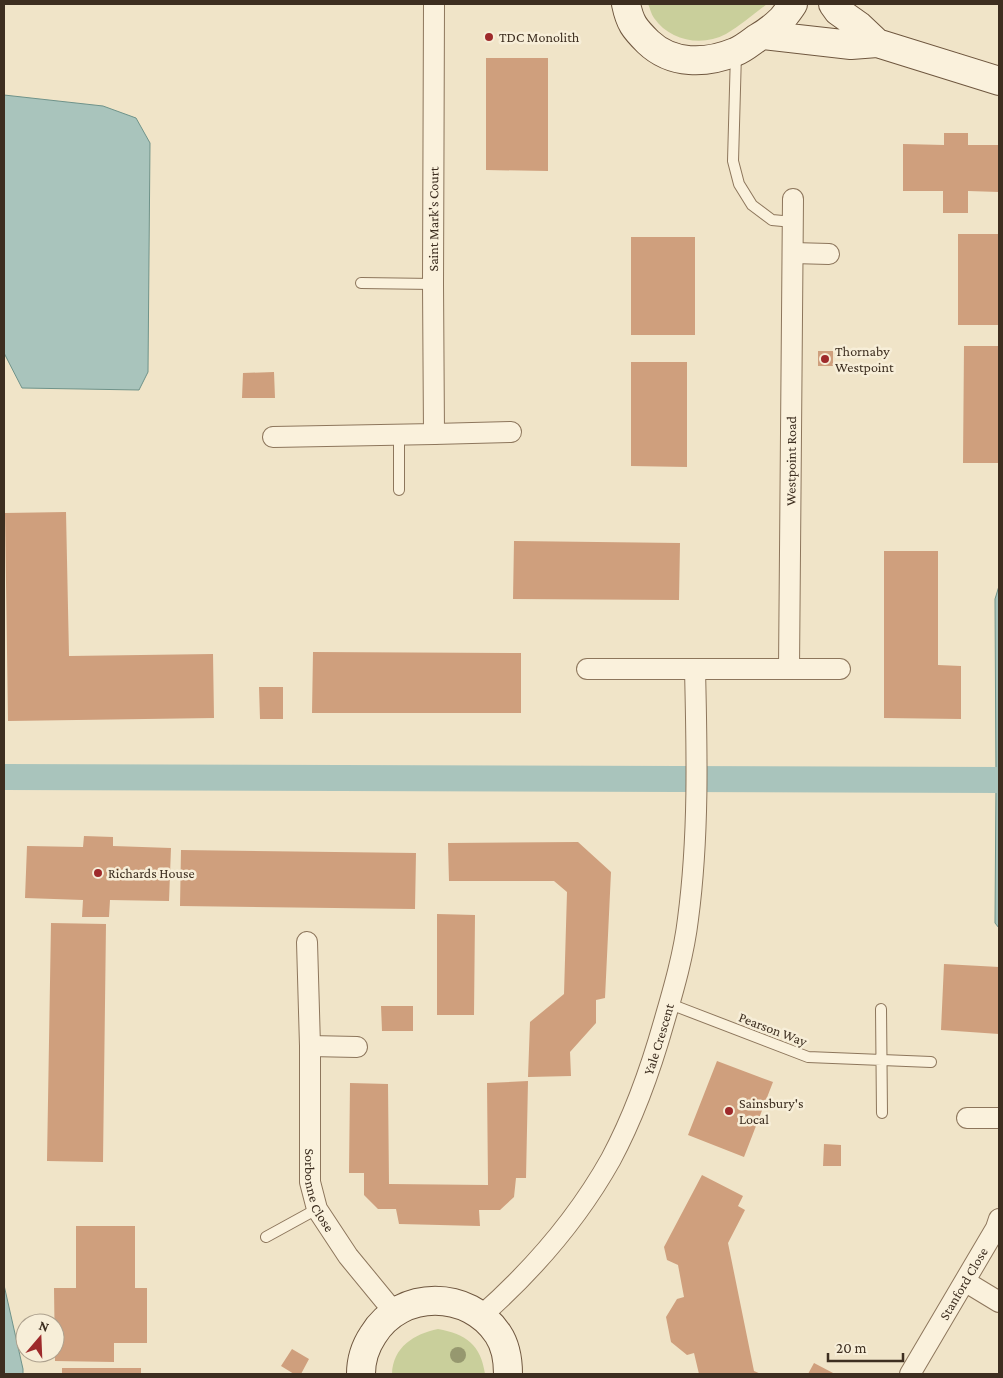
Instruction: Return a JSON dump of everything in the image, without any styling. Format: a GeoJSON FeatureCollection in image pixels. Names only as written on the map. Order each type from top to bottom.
{"type":"FeatureCollection","features":[{"type":"Feature","properties":{"kind":"street","name":"Saint Mark's Court"},"geometry":{"type":"LineString","coordinates":[[434,4],[434,434]]}},
{"type":"Feature","properties":{"kind":"street"},"geometry":{"type":"LineString","coordinates":[[626,4],[629,19],[640,34],[655,49],[669,57],[691,61],[712,60],[736,52],[781,20],[794,4]]}},
{"type":"Feature","properties":{"kind":"street"},"geometry":{"type":"LineString","coordinates":[[833,4],[838,11],[859,26],[877,43]]}},
{"type":"Feature","properties":{"kind":"street"},"geometry":{"type":"LineString","coordinates":[[762,35],[851,45],[877,43],[999,81]]}},
{"type":"Feature","properties":{"kind":"street","name":"Westpoint Road"},"geometry":{"type":"LineString","coordinates":[[789,670],[792,199]]}},
{"type":"Feature","properties":{"kind":"street"},"geometry":{"type":"LineString","coordinates":[[792,253],[829,254]]}},
{"type":"Feature","properties":{"kind":"street"},"geometry":{"type":"LineString","coordinates":[[273,437],[511,432]]}},
{"type":"Feature","properties":{"kind":"street"},"geometry":{"type":"LineString","coordinates":[[587,669],[840,669]]}},
{"type":"Feature","properties":{"kind":"street","name":"Yale Crescent"},"geometry":{"type":"LineString","coordinates":[[481,1316],[506,1294],[554,1241],[586,1199],[611,1158],[653,1061],[681,960],[688,920],[694,855],[695,669]]}},
{"type":"Feature","properties":{"kind":"street","name":"Sorbonne Close"},"geometry":{"type":"LineString","coordinates":[[307,942],[310,1046],[310,1182],[317,1209],[348,1256],[394,1312]]}},
{"type":"Feature","properties":{"kind":"street"},"geometry":{"type":"LineString","coordinates":[[310,1046],[357,1047]]}},
{"type":"Feature","properties":{"kind":"street"},"geometry":{"type":"LineString","coordinates":[[967,1118],[999,1118]]}},
{"type":"Feature","properties":{"kind":"street","name":"Stanford Close"},"geometry":{"type":"LineString","coordinates":[[910,1374],[966,1282],[996,1228],[999,1219]]}},
{"type":"Feature","properties":{"kind":"street"},"geometry":{"type":"LineString","coordinates":[[966,1282],[999,1302]]}},
{"type":"Feature","properties":{"kind":"street"},"geometry":{"type":"LineString","coordinates":[[361,1374],[361,1365],[366,1345],[378,1326],[394,1312],[415,1302],[438,1300],[461,1304],[481,1316],[498,1335],[508,1358],[508,1374]]}},
{"type":"Feature","properties":{"kind":"lane"},"geometry":{"type":"LineString","coordinates":[[736,52],[733,161],[739,184],[752,205],[772,220],[793,222]]}},
{"type":"Feature","properties":{"kind":"lane"},"geometry":{"type":"LineString","coordinates":[[361,283],[433,284]]}},
{"type":"Feature","properties":{"kind":"lane"},"geometry":{"type":"LineString","coordinates":[[399,490],[400,434]]}},
{"type":"Feature","properties":{"kind":"lane","name":"Pearson Way"},"geometry":{"type":"LineString","coordinates":[[670,1004],[808,1057],[931,1062]]}},
{"type":"Feature","properties":{"kind":"lane"},"geometry":{"type":"LineString","coordinates":[[881,1009],[882,1112]]}},
{"type":"Feature","properties":{"kind":"lane"},"geometry":{"type":"LineString","coordinates":[[266,1237],[317,1209]]}},
{"type":"Feature","properties":{"kind":"green space"},"geometry":{"type":"Polygon","coordinates":[[[648,4],[767,4],[726,34],[717,38],[697,41],[677,37],[661,26],[652,15],[648,4]]]}},
{"type":"Feature","properties":{"kind":"green space"},"geometry":{"type":"Polygon","coordinates":[[[438,1329],[457,1334],[471,1342],[480,1355],[485,1374],[392,1374],[396,1356],[406,1343],[421,1334],[438,1329]]]}},
{"type":"Feature","properties":{"kind":"water"},"geometry":{"type":"Polygon","coordinates":[[[4,95],[103,106],[136,118],[150,143],[148,372],[139,390],[22,388],[4,353],[4,95]]]}},
{"type":"Feature","properties":{"kind":"water"},"geometry":{"type":"Polygon","coordinates":[[[999,586],[999,928],[995,923],[995,599],[999,586]]]}},
{"type":"Feature","properties":{"kind":"water"},"geometry":{"type":"Polygon","coordinates":[[[4,1285],[15,1334],[15,1363],[22,1363],[23,1374],[4,1374],[4,1285]]]}},
{"type":"Feature","properties":{"kind":"building"},"geometry":{"type":"Polygon","coordinates":[[[486,58],[548,58],[548,171],[486,170],[486,58]]]}},
{"type":"Feature","properties":{"kind":"building"},"geometry":{"type":"Polygon","coordinates":[[[944,133],[968,133],[968,145],[999,145],[999,192],[968,191],[968,213],[943,213],[943,191],[903,191],[903,144],[944,145],[944,133]]]}},
{"type":"Feature","properties":{"kind":"building"},"geometry":{"type":"Polygon","coordinates":[[[958,234],[999,234],[999,325],[958,325],[958,234]]]}},
{"type":"Feature","properties":{"kind":"building"},"geometry":{"type":"Polygon","coordinates":[[[631,237],[695,237],[695,335],[631,335],[631,237]]]}},
{"type":"Feature","properties":{"kind":"building"},"geometry":{"type":"Polygon","coordinates":[[[964,346],[999,346],[999,463],[963,463],[964,346]]]}},
{"type":"Feature","properties":{"kind":"building","name":"Thornaby Westpoint"},"geometry":{"type":"Polygon","coordinates":[[[818,351],[833,351],[833,366],[818,366],[818,351]]]}},
{"type":"Feature","properties":{"kind":"building"},"geometry":{"type":"Polygon","coordinates":[[[631,362],[687,362],[687,467],[631,466],[631,362]]]}},
{"type":"Feature","properties":{"kind":"building"},"geometry":{"type":"Polygon","coordinates":[[[274,372],[275,398],[242,398],[243,373],[274,372]]]}},
{"type":"Feature","properties":{"kind":"building"},"geometry":{"type":"Polygon","coordinates":[[[66,512],[69,656],[213,654],[214,718],[8,721],[5,513],[66,512]]]}},
{"type":"Feature","properties":{"kind":"building"},"geometry":{"type":"Polygon","coordinates":[[[514,541],[680,543],[679,600],[513,599],[514,541]]]}},
{"type":"Feature","properties":{"kind":"building"},"geometry":{"type":"Polygon","coordinates":[[[884,551],[938,551],[938,665],[961,666],[961,719],[884,718],[884,551]]]}},
{"type":"Feature","properties":{"kind":"building"},"geometry":{"type":"Polygon","coordinates":[[[313,652],[521,653],[521,713],[312,713],[313,652]]]}},
{"type":"Feature","properties":{"kind":"building"},"geometry":{"type":"Polygon","coordinates":[[[259,687],[283,687],[283,719],[260,719],[259,687]]]}},
{"type":"Feature","properties":{"kind":"building","name":"Richards House"},"geometry":{"type":"Polygon","coordinates":[[[84,836],[113,837],[113,846],[171,848],[169,901],[110,900],[109,917],[82,917],[83,900],[25,898],[27,846],[83,847],[84,836]]]}},
{"type":"Feature","properties":{"kind":"building"},"geometry":{"type":"Polygon","coordinates":[[[578,842],[611,872],[605,998],[596,1000],[596,1023],[570,1052],[571,1076],[528,1077],[530,1022],[564,994],[567,892],[554,881],[449,881],[448,843],[578,842]]]}},
{"type":"Feature","properties":{"kind":"building"},"geometry":{"type":"Polygon","coordinates":[[[181,850],[416,853],[415,909],[180,906],[181,850]]]}},
{"type":"Feature","properties":{"kind":"building"},"geometry":{"type":"Polygon","coordinates":[[[437,914],[475,915],[474,1015],[437,1015],[437,914]]]}},
{"type":"Feature","properties":{"kind":"building"},"geometry":{"type":"Polygon","coordinates":[[[51,923],[106,924],[103,1162],[47,1161],[51,923]]]}},
{"type":"Feature","properties":{"kind":"building"},"geometry":{"type":"Polygon","coordinates":[[[944,964],[999,967],[999,1034],[941,1030],[944,964]]]}},
{"type":"Feature","properties":{"kind":"building"},"geometry":{"type":"Polygon","coordinates":[[[381,1006],[413,1006],[413,1031],[382,1031],[381,1006]]]}},
{"type":"Feature","properties":{"kind":"building","name":"Sainsbury's Local"},"geometry":{"type":"Polygon","coordinates":[[[717,1061],[773,1082],[744,1157],[688,1135],[717,1061]]]}},
{"type":"Feature","properties":{"kind":"building"},"geometry":{"type":"Polygon","coordinates":[[[528,1081],[526,1178],[516,1178],[514,1197],[500,1210],[479,1210],[480,1226],[399,1224],[396,1209],[378,1209],[364,1195],[364,1173],[349,1173],[350,1083],[388,1084],[389,1184],[488,1185],[487,1083],[528,1081]]]}},
{"type":"Feature","properties":{"kind":"building"},"geometry":{"type":"Polygon","coordinates":[[[824,1144],[841,1145],[841,1166],[823,1166],[824,1144]]]}},
{"type":"Feature","properties":{"kind":"building"},"geometry":{"type":"Polygon","coordinates":[[[702,1175],[743,1196],[738,1206],[745,1210],[728,1243],[754,1371],[761,1374],[699,1374],[694,1353],[687,1355],[671,1342],[666,1317],[677,1299],[684,1297],[678,1265],[667,1260],[664,1247],[702,1175]]]}},
{"type":"Feature","properties":{"kind":"building"},"geometry":{"type":"Polygon","coordinates":[[[76,1226],[135,1226],[135,1288],[147,1288],[147,1343],[114,1343],[114,1362],[65,1361],[65,1313],[54,1313],[54,1288],[76,1288],[76,1226]]]}},
{"type":"Feature","properties":{"kind":"building"},"geometry":{"type":"Polygon","coordinates":[[[292,1349],[309,1359],[301,1374],[294,1374],[281,1366],[292,1349]]]}},
{"type":"Feature","properties":{"kind":"building"},"geometry":{"type":"Polygon","coordinates":[[[814,1363],[835,1374],[808,1374],[814,1363]]]}},
{"type":"Feature","properties":{"kind":"building"},"geometry":{"type":"Polygon","coordinates":[[[62,1368],[141,1368],[141,1374],[62,1374],[62,1368]]]}},
{"type":"Feature","properties":{"kind":"waterway"},"geometry":{"type":"LineString","coordinates":[[4,777],[999,780]]}},
{"type":"Feature","properties":{"kind":"place","name":"TDC Monolith"},"geometry":{"type":"Point","coordinates":[489,37]}},
{"type":"Feature","properties":{"kind":"place","name":"Thornaby Westpoint"},"geometry":{"type":"Point","coordinates":[825,359]}},
{"type":"Feature","properties":{"kind":"place","name":"Richards House"},"geometry":{"type":"Point","coordinates":[98,873]}},
{"type":"Feature","properties":{"kind":"place","name":"Sainsbury's Local"},"geometry":{"type":"Point","coordinates":[729,1111]}}]}
